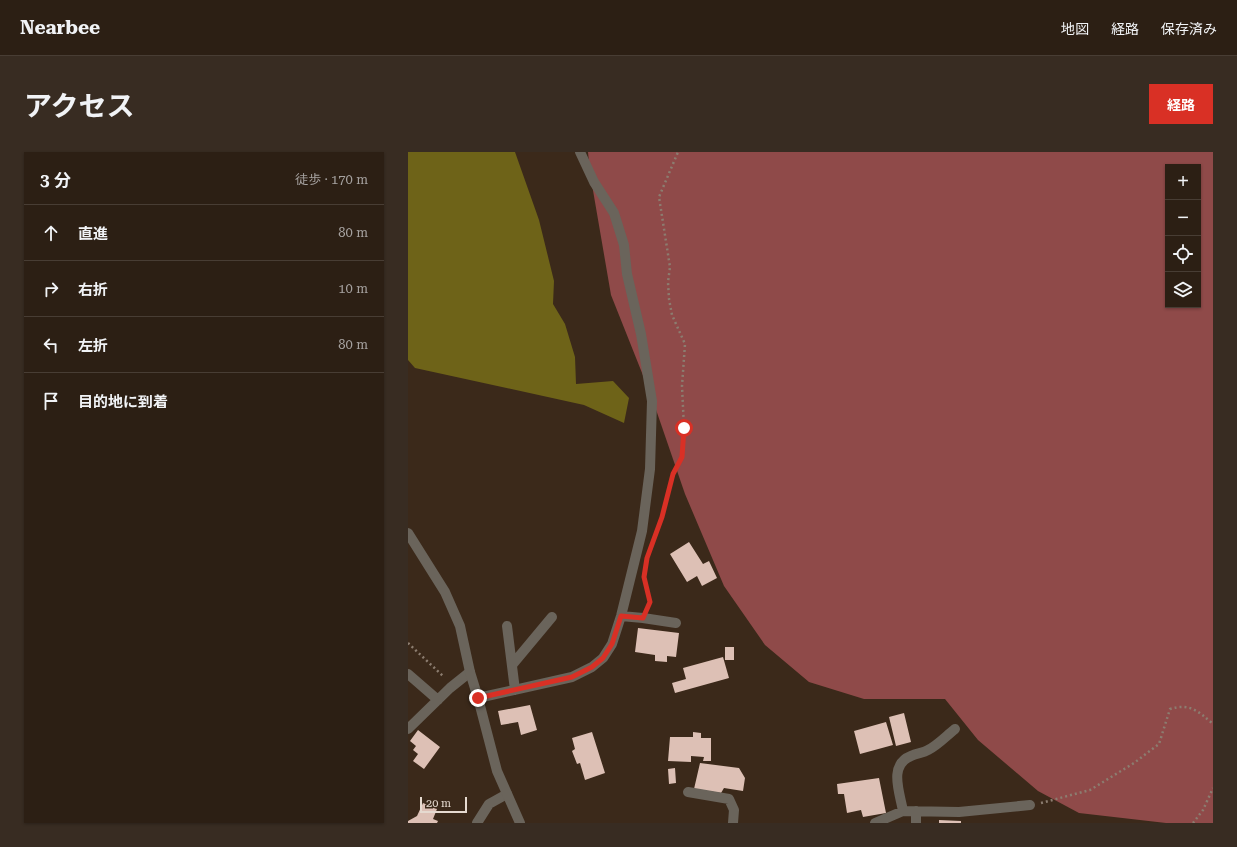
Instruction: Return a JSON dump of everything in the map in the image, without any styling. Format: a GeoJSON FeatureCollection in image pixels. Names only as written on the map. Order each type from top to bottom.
{"type":"FeatureCollection","features":[{"type":"Feature","properties":{"kind":"street"},"geometry":{"type":"LineString","coordinates":[[478,698],[572,677],[592,667],[603,658],[612,644],[621,616],[642,531],[650,469],[652,401],[641,334],[627,274],[624,245],[614,213],[594,182],[580,152]]}},
{"type":"Feature","properties":{"kind":"street"},"geometry":{"type":"LineString","coordinates":[[408,533],[445,592],[460,626],[470,672],[497,770],[520,823]]}},
{"type":"Feature","properties":{"kind":"street"},"geometry":{"type":"LineString","coordinates":[[621,616],[676,623]]}},
{"type":"Feature","properties":{"kind":"street"},"geometry":{"type":"LineString","coordinates":[[512,665],[552,617]]}},
{"type":"Feature","properties":{"kind":"street"},"geometry":{"type":"LineString","coordinates":[[507,626],[515,690]]}},
{"type":"Feature","properties":{"kind":"street"},"geometry":{"type":"LineString","coordinates":[[408,729],[470,672]]}},
{"type":"Feature","properties":{"kind":"street"},"geometry":{"type":"LineString","coordinates":[[408,674],[438,700]]}},
{"type":"Feature","properties":{"kind":"street"},"geometry":{"type":"LineString","coordinates":[[903,811],[897,774],[898,767],[903,761],[911,756],[921,754],[929,750],[955,728]]}},
{"type":"Feature","properties":{"kind":"street"},"geometry":{"type":"LineString","coordinates":[[688,792],[729,799],[734,810],[733,823]]}},
{"type":"Feature","properties":{"kind":"street"},"geometry":{"type":"LineString","coordinates":[[477,823],[489,804],[507,794]]}},
{"type":"Feature","properties":{"kind":"street"},"geometry":{"type":"LineString","coordinates":[[875,823],[903,811],[959,812],[1030,806]]}},
{"type":"Feature","properties":{"kind":"street"},"geometry":{"type":"LineString","coordinates":[[916,811],[916,823]]}},
{"type":"Feature","properties":{"kind":"path"},"geometry":{"type":"LineString","coordinates":[[654,536],[662,517],[673,474],[682,457],[684,428],[682,386],[685,344],[672,315],[669,299],[668,282],[670,267],[659,197],[678,152]]}},
{"type":"Feature","properties":{"kind":"path"},"geometry":{"type":"LineString","coordinates":[[643,618],[650,602],[644,577]]}},
{"type":"Feature","properties":{"kind":"path"},"geometry":{"type":"LineString","coordinates":[[408,643],[453,686]]}},
{"type":"Feature","properties":{"kind":"path"},"geometry":{"type":"LineString","coordinates":[[1030,806],[1090,790],[1134,763],[1159,744],[1170,709],[1181,706],[1197,710],[1213,724]]}},
{"type":"Feature","properties":{"kind":"path"},"geometry":{"type":"LineString","coordinates":[[1192,823],[1203,810],[1213,788]]}},
{"type":"Feature","properties":{"kind":"shaded area"},"geometry":{"type":"Polygon","coordinates":[[[408,152],[515,152],[539,220],[554,281],[553,304],[565,324],[575,357],[576,384],[613,381],[629,398],[624,423],[584,405],[415,368],[408,360],[408,152]]]}},
{"type":"Feature","properties":{"kind":"shaded area"},"geometry":{"type":"Polygon","coordinates":[[[588,152],[1213,152],[1213,823],[1166,823],[1079,813],[1038,791],[978,740],[945,699],[864,699],[809,682],[765,645],[724,586],[685,494],[652,398],[611,295],[590,173],[588,152]]]}},
{"type":"Feature","properties":{"kind":"building"},"geometry":{"type":"Polygon","coordinates":[[[689,542],[703,564],[709,561],[717,578],[702,586],[697,576],[687,582],[670,554],[689,542]]]}},
{"type":"Feature","properties":{"kind":"building"},"geometry":{"type":"Polygon","coordinates":[[[638,628],[679,633],[676,657],[667,656],[667,662],[655,661],[655,655],[635,652],[638,628]]]}},
{"type":"Feature","properties":{"kind":"building"},"geometry":{"type":"Polygon","coordinates":[[[725,647],[734,647],[734,660],[725,660],[725,647]]]}},
{"type":"Feature","properties":{"kind":"building"},"geometry":{"type":"Polygon","coordinates":[[[723,657],[729,678],[675,693],[672,683],[686,679],[683,668],[723,657]]]}},
{"type":"Feature","properties":{"kind":"building"},"geometry":{"type":"Polygon","coordinates":[[[530,705],[537,730],[521,735],[518,722],[501,725],[498,711],[530,705]]]}},
{"type":"Feature","properties":{"kind":"building"},"geometry":{"type":"Polygon","coordinates":[[[904,713],[911,742],[896,746],[889,717],[904,713]]]}},
{"type":"Feature","properties":{"kind":"building"},"geometry":{"type":"Polygon","coordinates":[[[886,722],[893,745],[860,754],[854,731],[886,722]]]}},
{"type":"Feature","properties":{"kind":"building"},"geometry":{"type":"Polygon","coordinates":[[[418,730],[440,747],[424,769],[413,761],[418,754],[413,750],[416,746],[410,741],[418,730]]]}},
{"type":"Feature","properties":{"kind":"building"},"geometry":{"type":"Polygon","coordinates":[[[592,732],[605,773],[585,780],[580,763],[577,764],[572,751],[575,749],[572,738],[592,732]]]}},
{"type":"Feature","properties":{"kind":"building"},"geometry":{"type":"Polygon","coordinates":[[[693,732],[701,733],[701,738],[711,738],[711,761],[703,761],[704,757],[691,756],[691,762],[668,761],[670,737],[693,737],[693,732]]]}},
{"type":"Feature","properties":{"kind":"building"},"geometry":{"type":"Polygon","coordinates":[[[700,763],[739,768],[745,778],[743,791],[724,788],[721,793],[694,789],[700,763]]]}},
{"type":"Feature","properties":{"kind":"building"},"geometry":{"type":"Polygon","coordinates":[[[675,768],[676,783],[669,784],[668,769],[675,768]]]}},
{"type":"Feature","properties":{"kind":"building"},"geometry":{"type":"Polygon","coordinates":[[[879,778],[886,813],[863,817],[861,810],[847,813],[844,794],[838,794],[837,784],[879,778]]]}},
{"type":"Feature","properties":{"kind":"building"},"geometry":{"type":"Polygon","coordinates":[[[423,803],[437,809],[433,819],[438,821],[437,823],[408,823],[408,821],[417,816],[423,803]]]}},
{"type":"Feature","properties":{"kind":"building"},"geometry":{"type":"Polygon","coordinates":[[[939,820],[961,821],[961,823],[939,823],[939,820]]]}},
{"type":"Feature","properties":{"kind":"route"},"geometry":{"type":"LineString","coordinates":[[478,698],[572,677],[592,667],[603,658],[612,644],[621,616],[643,618],[650,602],[644,577],[647,558],[662,517],[673,474],[682,457],[684,428]]}}]}
